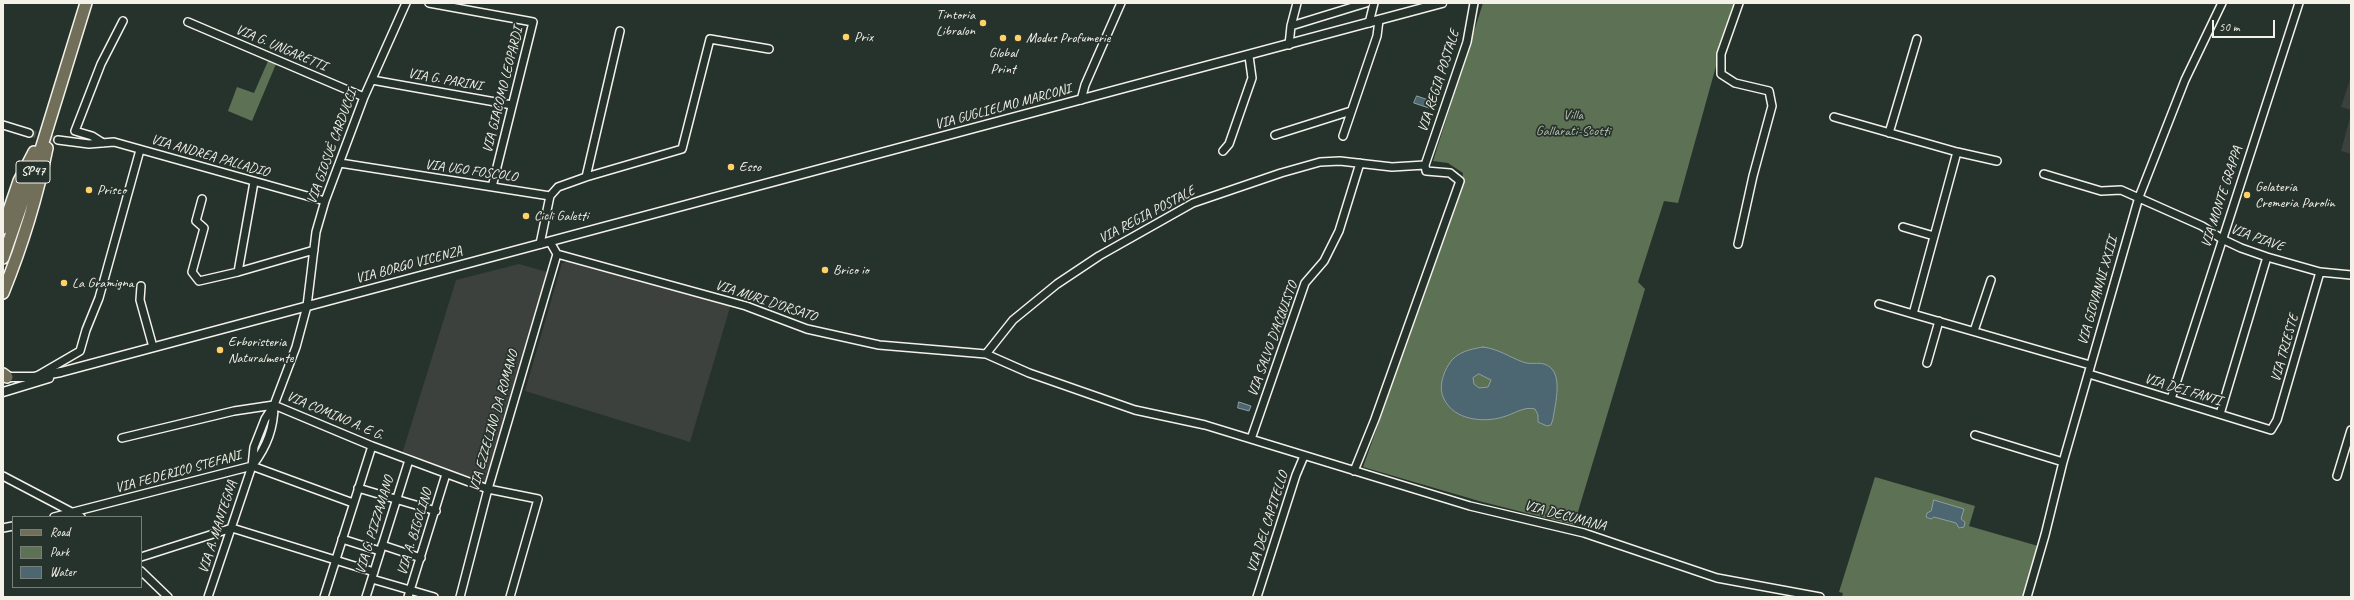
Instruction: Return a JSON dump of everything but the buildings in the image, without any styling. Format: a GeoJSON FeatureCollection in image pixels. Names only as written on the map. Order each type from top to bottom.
{"type":"FeatureCollection","features":[{"type":"Feature","properties":{"kind":"main road","name":"SP47"},"geometry":{"type":"LineString","coordinates":[[3,258],[61,85],[86,3]]}},
{"type":"Feature","properties":{"kind":"main road"},"geometry":{"type":"LineString","coordinates":[[3,228],[19,181],[38,144],[61,85]]}},
{"type":"Feature","properties":{"kind":"main road"},"geometry":{"type":"LineString","coordinates":[[3,293],[24,236],[40,185],[61,85]]}},
{"type":"Feature","properties":{"kind":"street","name":"VIA GIOSUÈ CARDUCCI"},"geometry":{"type":"LineString","coordinates":[[308,306],[316,232],[325,201],[364,97],[406,3]]}},
{"type":"Feature","properties":{"kind":"street","name":"VIA GIACOMO LEOPARDI"},"geometry":{"type":"LineString","coordinates":[[429,3],[533,22],[492,187]]}},
{"type":"Feature","properties":{"kind":"street"},"geometry":{"type":"LineString","coordinates":[[1081,100],[1085,85],[1121,3]]}},
{"type":"Feature","properties":{"kind":"street"},"geometry":{"type":"LineString","coordinates":[[1289,45],[1291,26],[1297,3]]}},
{"type":"Feature","properties":{"kind":"street"},"geometry":{"type":"LineString","coordinates":[[1291,26],[1366,3]]}},
{"type":"Feature","properties":{"kind":"street"},"geometry":{"type":"LineString","coordinates":[[1369,23],[1374,3]]}},
{"type":"Feature","properties":{"kind":"street","name":"VIA GUGLIELMO MARCONI"},"geometry":{"type":"LineString","coordinates":[[764,186],[1442,3]]}},
{"type":"Feature","properties":{"kind":"street","name":"VIA REGIA POSTALE"},"geometry":{"type":"LineString","coordinates":[[1354,471],[1375,419],[1460,181],[1450,173],[1426,171],[1425,165],[1467,42],[1474,3]]}},
{"type":"Feature","properties":{"kind":"street"},"geometry":{"type":"LineString","coordinates":[[1738,244],[1754,169],[1772,106],[1770,91],[1735,83],[1721,74],[1721,54],[1739,3]]}},
{"type":"Feature","properties":{"kind":"street","name":"VIA GIOVANNI XXIII"},"geometry":{"type":"LineString","coordinates":[[2027,597],[2045,535],[2063,462],[2089,374],[2090,364],[2139,197],[2185,80],[2222,3]]}},
{"type":"Feature","properties":{"kind":"street","name":"VIA MONTE GRAPPA"},"geometry":{"type":"LineString","coordinates":[[2171,399],[2299,3]]}},
{"type":"Feature","properties":{"kind":"street"},"geometry":{"type":"LineString","coordinates":[[1343,136],[1377,36],[1379,20]]}},
{"type":"Feature","properties":{"kind":"street"},"geometry":{"type":"LineString","coordinates":[[102,143],[92,136],[75,131],[101,64],[123,21]]}},
{"type":"Feature","properties":{"kind":"street","name":"VIA G. UNGARETTI"},"geometry":{"type":"LineString","coordinates":[[188,22],[364,97]]}},
{"type":"Feature","properties":{"kind":"street"},"geometry":{"type":"LineString","coordinates":[[586,177],[620,31]]}},
{"type":"Feature","properties":{"kind":"street"},"geometry":{"type":"LineString","coordinates":[[540,244],[550,196],[558,187],[586,177],[682,149],[710,39],[769,49]]}},
{"type":"Feature","properties":{"kind":"street"},"geometry":{"type":"LineString","coordinates":[[1889,133],[1917,39]]}},
{"type":"Feature","properties":{"kind":"street"},"geometry":{"type":"LineString","coordinates":[[1223,151],[1228,144],[1252,78],[1249,56]]}},
{"type":"Feature","properties":{"kind":"street","name":"VIA G. PARINI"},"geometry":{"type":"LineString","coordinates":[[372,80],[512,105]]}},
{"type":"Feature","properties":{"kind":"street"},"geometry":{"type":"LineString","coordinates":[[1275,135],[1351,112]]}},
{"type":"Feature","properties":{"kind":"street"},"geometry":{"type":"LineString","coordinates":[[1834,117],[1957,152],[1997,161]]}},
{"type":"Feature","properties":{"kind":"street"},"geometry":{"type":"LineString","coordinates":[[3,125],[29,133]]}},
{"type":"Feature","properties":{"kind":"street","name":"VIA ANDREA PALLADIO"},"geometry":{"type":"LineString","coordinates":[[58,140],[89,144],[114,142],[325,201]]}},
{"type":"Feature","properties":{"kind":"street"},"geometry":{"type":"LineString","coordinates":[[34,377],[80,351],[83,345],[86,330],[99,298],[140,150]]}},
{"type":"Feature","properties":{"kind":"street"},"geometry":{"type":"LineString","coordinates":[[1913,314],[1957,152]]}},
{"type":"Feature","properties":{"kind":"street","name":"VIA REGIA POSTALE"},"geometry":{"type":"LineString","coordinates":[[986,354],[1013,320],[1057,284],[1099,256],[1193,203],[1281,173],[1320,162],[1360,163],[1392,167],[1425,165]]}},
{"type":"Feature","properties":{"kind":"street","name":"VIA UGO FOSCOLO"},"geometry":{"type":"LineString","coordinates":[[340,163],[441,181],[550,196]]}},
{"type":"Feature","properties":{"kind":"street","name":"VIA SALVO D'ACQUISTO"},"geometry":{"type":"LineString","coordinates":[[1252,439],[1305,283],[1324,262],[1339,231],[1360,163]]}},
{"type":"Feature","properties":{"kind":"street","name":"VIA PIAVE"},"geometry":{"type":"LineString","coordinates":[[2044,174],[2101,191],[2121,190],[2202,226],[2222,239],[2267,257],[2320,272],[2351,275]]}},
{"type":"Feature","properties":{"kind":"street"},"geometry":{"type":"LineString","coordinates":[[238,272],[254,182]]}},
{"type":"Feature","properties":{"kind":"street","name":"VIA BORGO VICENZA"},"geometry":{"type":"LineString","coordinates":[[4,376],[34,377],[61,372],[540,244],[764,186]]}},
{"type":"Feature","properties":{"kind":"street"},"geometry":{"type":"LineString","coordinates":[[202,199],[196,221],[204,228],[192,272],[194,277],[199,281],[238,272],[314,250]]}},
{"type":"Feature","properties":{"kind":"street"},"geometry":{"type":"LineString","coordinates":[[1903,227],[1934,236]]}},
{"type":"Feature","properties":{"kind":"street"},"geometry":{"type":"LineString","coordinates":[[550,242],[557,254]]}},
{"type":"Feature","properties":{"kind":"street","name":"VIA MURI D'ORSATO"},"geometry":{"type":"LineString","coordinates":[[557,254],[746,306],[807,329],[879,345],[986,354],[1029,372],[1135,410],[1206,425],[1252,439]]}},
{"type":"Feature","properties":{"kind":"street","name":"VIA EZZELINO DA ROMANO"},"geometry":{"type":"LineString","coordinates":[[460,597],[488,489],[557,254]]}},
{"type":"Feature","properties":{"kind":"street"},"geometry":{"type":"LineString","coordinates":[[2220,414],[2267,257]]}},
{"type":"Feature","properties":{"kind":"street","name":"VIA TRIESTE"},"geometry":{"type":"LineString","coordinates":[[2271,430],[2278,420],[2320,272]]}},
{"type":"Feature","properties":{"kind":"street"},"geometry":{"type":"LineString","coordinates":[[1971,330],[1991,280]]}},
{"type":"Feature","properties":{"kind":"street"},"geometry":{"type":"LineString","coordinates":[[141,286],[140,300],[153,347]]}},
{"type":"Feature","properties":{"kind":"street"},"geometry":{"type":"LineString","coordinates":[[1879,304],[2090,364]]}},
{"type":"Feature","properties":{"kind":"street","name":"VIA A. MANTEGNA"},"geometry":{"type":"LineString","coordinates":[[208,597],[252,466],[254,447],[265,419],[274,404],[296,346],[308,306]]}},
{"type":"Feature","properties":{"kind":"street"},"geometry":{"type":"LineString","coordinates":[[1927,363],[1939,321]]}},
{"type":"Feature","properties":{"kind":"street","name":"VIA BORGO VICENZA"},"geometry":{"type":"LineString","coordinates":[[3,392],[39,382],[61,372]]}},
{"type":"Feature","properties":{"kind":"street","name":"VIA DEI FANTI"},"geometry":{"type":"LineString","coordinates":[[2089,374],[2271,430]]}},
{"type":"Feature","properties":{"kind":"street","name":"VIA A. MANTEGNA"},"geometry":{"type":"LineString","coordinates":[[252,466],[264,450],[274,422],[274,404]]}},
{"type":"Feature","properties":{"kind":"street","name":"VIA COMINO A. E G."},"geometry":{"type":"LineString","coordinates":[[122,438],[234,411],[274,404],[372,446],[446,474],[488,489],[538,499],[510,597]]}},
{"type":"Feature","properties":{"kind":"street"},"geometry":{"type":"LineString","coordinates":[[2337,476],[2351,430]]}},
{"type":"Feature","properties":{"kind":"street"},"geometry":{"type":"LineString","coordinates":[[1975,435],[2063,462]]}},
{"type":"Feature","properties":{"kind":"street","name":"VIA DECUMANA"},"geometry":{"type":"LineString","coordinates":[[1252,439],[1470,506],[1584,533],[1717,578],[1820,597]]}},
{"type":"Feature","properties":{"kind":"street"},"geometry":{"type":"LineString","coordinates":[[324,597],[372,446]]}},
{"type":"Feature","properties":{"kind":"street","name":"VIA DEL CAPITELLO"},"geometry":{"type":"LineString","coordinates":[[1257,597],[1296,475],[1304,456]]}},
{"type":"Feature","properties":{"kind":"street","name":"VIA G. PIZZAMANO"},"geometry":{"type":"LineString","coordinates":[[366,597],[409,460]]}},
{"type":"Feature","properties":{"kind":"street","name":"VIA FEDERICO STEFANI"},"geometry":{"type":"LineString","coordinates":[[66,516],[78,515],[252,466],[353,503]]}},
{"type":"Feature","properties":{"kind":"street","name":"VIA A. BIGOLINO"},"geometry":{"type":"LineString","coordinates":[[409,593],[436,511],[446,474]]}},
{"type":"Feature","properties":{"kind":"street"},"geometry":{"type":"LineString","coordinates":[[3,476],[78,515]]}},
{"type":"Feature","properties":{"kind":"street"},"geometry":{"type":"LineString","coordinates":[[358,488],[436,511]]}},
{"type":"Feature","properties":{"kind":"street"},"geometry":{"type":"LineString","coordinates":[[142,557],[232,528],[335,560],[373,575],[409,593],[434,597]]}},
{"type":"Feature","properties":{"kind":"street"},"geometry":{"type":"LineString","coordinates":[[342,539],[421,558]]}},
{"type":"Feature","properties":{"kind":"street"},"geometry":{"type":"LineString","coordinates":[[142,572],[168,597]]}},
{"type":"Feature","properties":{"kind":"shaded area"},"geometry":{"type":"Polygon","coordinates":[[[2351,77],[2351,110],[2341,107],[2351,77]]]}},
{"type":"Feature","properties":{"kind":"shaded area"},"geometry":{"type":"Polygon","coordinates":[[[2351,114],[2351,154],[2341,151],[2351,114]]]}},
{"type":"Feature","properties":{"kind":"shaded area"},"geometry":{"type":"Polygon","coordinates":[[[571,261],[731,304],[690,442],[525,391],[562,263],[571,261]]]}},
{"type":"Feature","properties":{"kind":"shaded area"},"geometry":{"type":"Polygon","coordinates":[[[519,264],[547,272],[487,484],[402,454],[456,280],[519,264]]]}},
{"type":"Feature","properties":{"kind":"green space","name":"Villa Gallarati-Scotti"},"geometry":{"type":"Polygon","coordinates":[[[1483,3],[1737,3],[1718,59],[1678,203],[1664,201],[1638,282],[1645,289],[1574,525],[1479,501],[1363,467],[1461,192],[1463,173],[1448,163],[1433,161],[1483,3]]]}},
{"type":"Feature","properties":{"kind":"green space"},"geometry":{"type":"Polygon","coordinates":[[[268,61],[276,64],[252,121],[228,111],[237,87],[254,93],[268,61]]]}},
{"type":"Feature","properties":{"kind":"green space"},"geometry":{"type":"Polygon","coordinates":[[[1875,477],[1975,506],[1969,526],[2038,546],[2023,597],[1842,597],[1843,593],[1839,592],[1875,477]]]}},
{"type":"Feature","properties":{"kind":"water"},"geometry":{"type":"Polygon","coordinates":[[[1417,96],[1434,102],[1432,109],[1414,103],[1417,96]]]}},
{"type":"Feature","properties":{"kind":"water"},"geometry":{"type":"Polygon","coordinates":[[[1483,347],[1499,351],[1523,362],[1541,363],[1550,367],[1555,373],[1557,380],[1557,397],[1551,425],[1547,426],[1538,422],[1538,415],[1535,409],[1531,408],[1523,409],[1507,416],[1487,420],[1462,416],[1449,406],[1442,395],[1441,390],[1443,376],[1447,368],[1452,360],[1460,354],[1469,350],[1483,347]],[[1479,374],[1473,378],[1474,384],[1479,388],[1488,387],[1491,380],[1479,374]]]}},
{"type":"Feature","properties":{"kind":"water"},"geometry":{"type":"Polygon","coordinates":[[[1239,402],[1251,406],[1249,411],[1238,408],[1239,402]]]}},
{"type":"Feature","properties":{"kind":"water"},"geometry":{"type":"Polygon","coordinates":[[[1934,500],[1964,509],[1961,519],[1965,522],[1964,527],[1959,528],[1956,523],[1934,517],[1931,519],[1926,517],[1927,513],[1931,511],[1934,500]]]}},
{"type":"Feature","properties":{"kind":"tunnel"},"geometry":{"type":"LineString","coordinates":[[29,133],[58,140]]}},
{"type":"Feature","properties":{"kind":"place","name":"Tintoria Libralon"},"geometry":{"type":"Point","coordinates":[983,23]}},
{"type":"Feature","properties":{"kind":"place","name":"Prix"},"geometry":{"type":"Point","coordinates":[846,37]}},
{"type":"Feature","properties":{"kind":"place","name":"Global Print"},"geometry":{"type":"Point","coordinates":[1003,38]}},
{"type":"Feature","properties":{"kind":"place","name":"Modus Profumerie"},"geometry":{"type":"Point","coordinates":[1018,38]}},
{"type":"Feature","properties":{"kind":"place","name":"Esso"},"geometry":{"type":"Point","coordinates":[731,167]}},
{"type":"Feature","properties":{"kind":"place","name":"Prisco"},"geometry":{"type":"Point","coordinates":[89,190]}},
{"type":"Feature","properties":{"kind":"place","name":"Gelateria Cremeria Parolin"},"geometry":{"type":"Point","coordinates":[2247,195]}},
{"type":"Feature","properties":{"kind":"place","name":"Cicli Galetti"},"geometry":{"type":"Point","coordinates":[526,216]}},
{"type":"Feature","properties":{"kind":"place","name":"Brico io"},"geometry":{"type":"Point","coordinates":[825,270]}},
{"type":"Feature","properties":{"kind":"place","name":"La Gramigna"},"geometry":{"type":"Point","coordinates":[64,283]}},
{"type":"Feature","properties":{"kind":"place","name":"Erboristeria Naturalmente"},"geometry":{"type":"Point","coordinates":[220,350]}}]}
